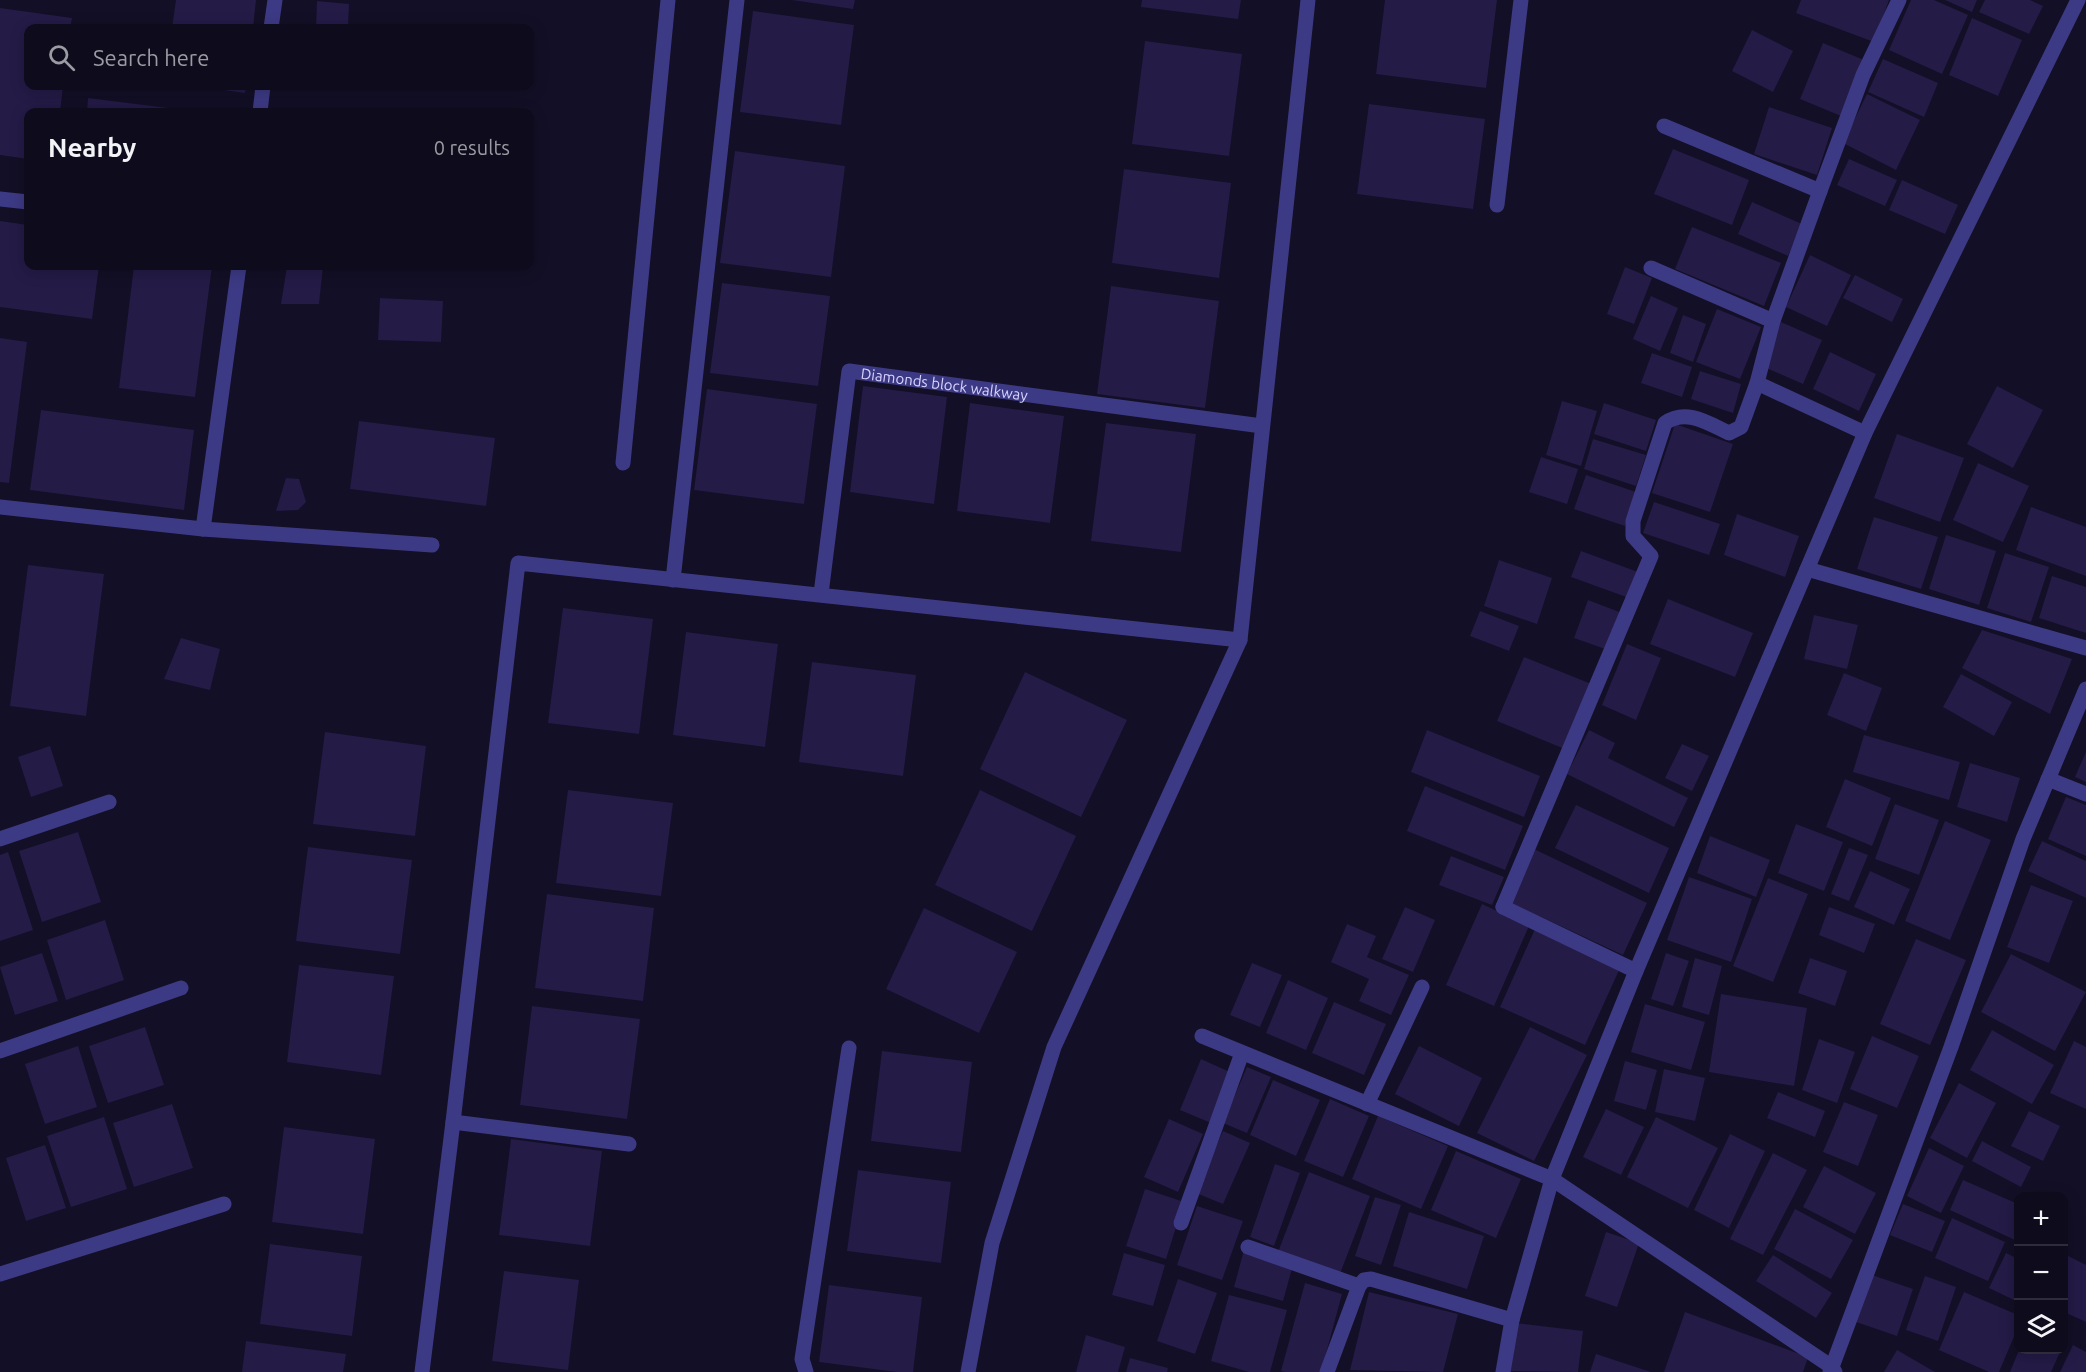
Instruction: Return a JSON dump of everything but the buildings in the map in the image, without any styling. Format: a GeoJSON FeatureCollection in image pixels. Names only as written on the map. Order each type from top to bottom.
{"type":"FeatureCollection","features":[{"type":"Feature","properties":{"kind":"street"},"geometry":{"type":"LineString","coordinates":[[272,24],[275,0]]}},
{"type":"Feature","properties":{"kind":"street"},"geometry":{"type":"LineString","coordinates":[[623,463],[668,0]]}},
{"type":"Feature","properties":{"kind":"street"},"geometry":{"type":"LineString","coordinates":[[673,580],[737,0]]}},
{"type":"Feature","properties":{"kind":"street"},"geometry":{"type":"LineString","coordinates":[[968,1372],[992,1243],[1054,1047],[1240,640],[1308,0]]}},
{"type":"Feature","properties":{"kind":"street"},"geometry":{"type":"LineString","coordinates":[[1497,205],[1521,0]]}},
{"type":"Feature","properties":{"kind":"street"},"geometry":{"type":"LineString","coordinates":[[1636,971],[1503,907],[1651,556],[1633,537],[1634,521],[1665,423],[1675,416],[1693,417],[1730,433],[1741,427],[1757,384],[1773,321],[1820,191],[1863,75],[1899,0]]}},
{"type":"Feature","properties":{"kind":"street"},"geometry":{"type":"LineString","coordinates":[[1503,1372],[1512,1320],[1552,1179],[1636,971],[1865,432],[2078,0]]}},
{"type":"Feature","properties":{"kind":"street"},"geometry":{"type":"LineString","coordinates":[[260,108],[263,90]]}},
{"type":"Feature","properties":{"kind":"street"},"geometry":{"type":"LineString","coordinates":[[1664,126],[1820,191]]}},
{"type":"Feature","properties":{"kind":"street"},"geometry":{"type":"LineString","coordinates":[[0,199],[24,202]]}},
{"type":"Feature","properties":{"kind":"street"},"geometry":{"type":"LineString","coordinates":[[1651,268],[1773,321]]}},
{"type":"Feature","properties":{"kind":"street"},"geometry":{"type":"LineString","coordinates":[[203,529],[238,270]]}},
{"type":"Feature","properties":{"kind":"street","name":"Diamonds block walkway"},"geometry":{"type":"LineString","coordinates":[[820,594],[849,371],[1262,426]]}},
{"type":"Feature","properties":{"kind":"street"},"geometry":{"type":"LineString","coordinates":[[1757,384],[1865,432]]}},
{"type":"Feature","properties":{"kind":"street"},"geometry":{"type":"LineString","coordinates":[[0,507],[203,529],[432,545]]}},
{"type":"Feature","properties":{"kind":"street"},"geometry":{"type":"LineString","coordinates":[[422,1372],[518,563],[1240,640]]}},
{"type":"Feature","properties":{"kind":"street"},"geometry":{"type":"LineString","coordinates":[[1807,569],[2086,648]]}},
{"type":"Feature","properties":{"kind":"street"},"geometry":{"type":"LineString","coordinates":[[1202,1036],[1552,1179],[1832,1370],[1951,1047],[2023,839],[2086,689]]}},
{"type":"Feature","properties":{"kind":"street"},"geometry":{"type":"LineString","coordinates":[[2048,779],[2086,794]]}},
{"type":"Feature","properties":{"kind":"street"},"geometry":{"type":"LineString","coordinates":[[0,839],[109,802]]}},
{"type":"Feature","properties":{"kind":"street"},"geometry":{"type":"LineString","coordinates":[[1367,1104],[1422,987]]}},
{"type":"Feature","properties":{"kind":"street"},"geometry":{"type":"LineString","coordinates":[[0,1051],[181,988]]}},
{"type":"Feature","properties":{"kind":"street"},"geometry":{"type":"LineString","coordinates":[[806,1372],[802,1359],[849,1048]]}},
{"type":"Feature","properties":{"kind":"street"},"geometry":{"type":"LineString","coordinates":[[1181,1222],[1242,1053]]}},
{"type":"Feature","properties":{"kind":"street"},"geometry":{"type":"LineString","coordinates":[[453,1122],[629,1144]]}},
{"type":"Feature","properties":{"kind":"street"},"geometry":{"type":"LineString","coordinates":[[0,1274],[224,1204]]}},
{"type":"Feature","properties":{"kind":"street"},"geometry":{"type":"LineString","coordinates":[[1248,1247],[1359,1286]]}},
{"type":"Feature","properties":{"kind":"street"},"geometry":{"type":"LineString","coordinates":[[1327,1372],[1359,1286],[1364,1280],[1371,1279],[1512,1320]]}}]}
